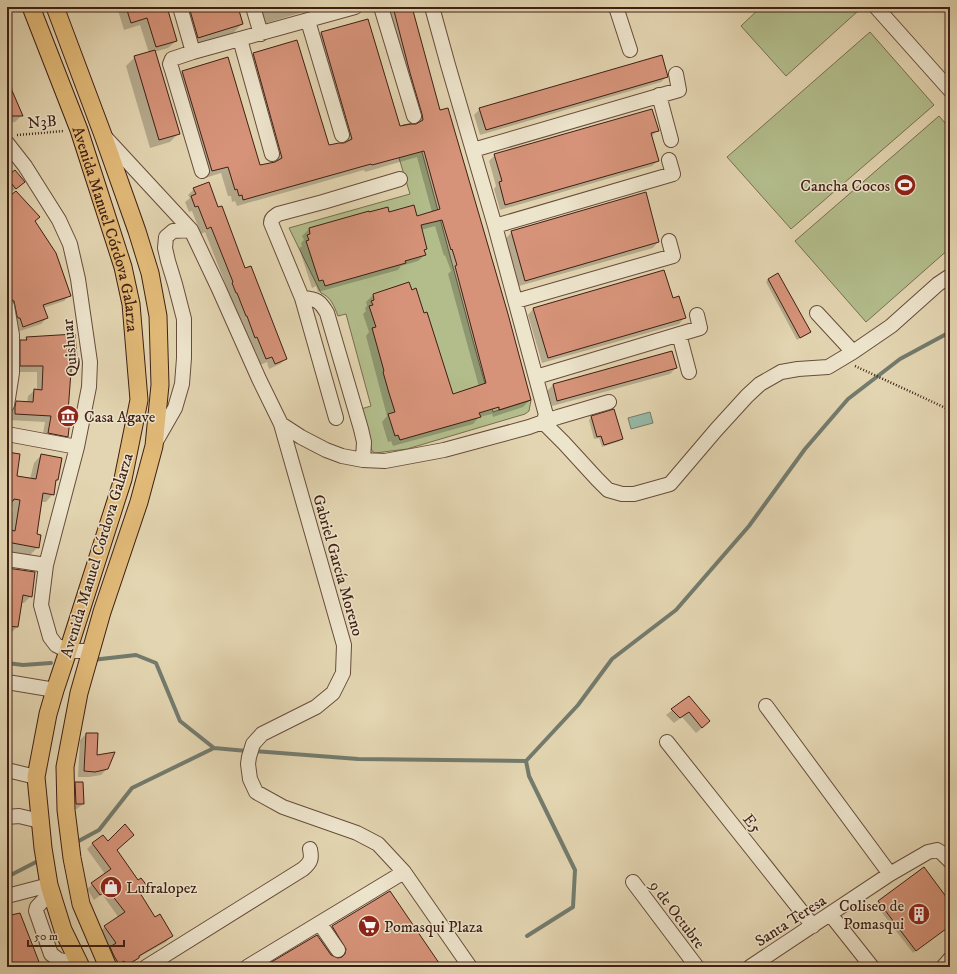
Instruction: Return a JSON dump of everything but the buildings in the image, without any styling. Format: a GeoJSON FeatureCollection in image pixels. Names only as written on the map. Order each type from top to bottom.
{"type":"FeatureCollection","features":[{"type":"Feature","properties":{"kind":"main road","name":"Avenida Manuel Córdova Galarza"},"geometry":{"type":"LineString","coordinates":[[31,7],[79,130],[124,267],[131,304],[139,400],[123,479],[55,690],[48,714],[36,777],[43,848],[51,888],[63,930],[81,966]]}},
{"type":"Feature","properties":{"kind":"main road","name":"Avenida Manuel Córdova Galarza"},"geometry":{"type":"LineString","coordinates":[[55,7],[103,135],[150,273],[158,316],[160,385],[154,446],[139,502],[102,612],[79,693],[65,767],[66,810],[72,858],[81,904],[108,967]]}},
{"type":"Feature","properties":{"kind":"main road"},"geometry":{"type":"LineString","coordinates":[[82,605],[90,614],[102,612]]}},
{"type":"Feature","properties":{"kind":"street"},"geometry":{"type":"LineString","coordinates":[[180,7],[193,52]]}},
{"type":"Feature","properties":{"kind":"street"},"geometry":{"type":"LineString","coordinates":[[253,7],[261,34]]}},
{"type":"Feature","properties":{"kind":"street"},"geometry":{"type":"LineString","coordinates":[[202,171],[170,64],[172,59],[308,21],[331,10],[355,7]]}},
{"type":"Feature","properties":{"kind":"street"},"geometry":{"type":"LineString","coordinates":[[381,7],[414,116]]}},
{"type":"Feature","properties":{"kind":"street"},"geometry":{"type":"LineString","coordinates":[[616,7],[630,50]]}},
{"type":"Feature","properties":{"kind":"street"},"geometry":{"type":"LineString","coordinates":[[876,7],[950,90]]}},
{"type":"Feature","properties":{"kind":"street"},"geometry":{"type":"LineString","coordinates":[[436,8],[448,65],[495,226],[546,415],[543,422]]}},
{"type":"Feature","properties":{"kind":"street"},"geometry":{"type":"LineString","coordinates":[[308,21],[342,135]]}},
{"type":"Feature","properties":{"kind":"street"},"geometry":{"type":"LineString","coordinates":[[240,39],[272,154]]}},
{"type":"Feature","properties":{"kind":"street"},"geometry":{"type":"LineString","coordinates":[[473,150],[679,90],[676,74]]}},
{"type":"Feature","properties":{"kind":"street"},"geometry":{"type":"LineString","coordinates":[[659,95],[671,140]]}},
{"type":"Feature","properties":{"kind":"street","name":"Gabriel García Moreno"},"geometry":{"type":"LineString","coordinates":[[103,135],[190,230],[218,287],[281,424],[344,645],[343,673],[333,693],[316,707],[262,734],[253,744],[249,757],[248,764],[250,780],[256,792],[283,807],[357,833],[372,839],[378,844],[404,872],[469,965]]}},
{"type":"Feature","properties":{"kind":"street","name":"Quishuar"},"geometry":{"type":"LineString","coordinates":[[10,139],[25,166],[60,220],[70,244],[78,279],[90,362],[89,387],[77,446],[46,566],[40,605],[50,637],[56,644],[68,651]]}},
{"type":"Feature","properties":{"kind":"street"},"geometry":{"type":"LineString","coordinates":[[495,226],[673,174],[669,160]]}},
{"type":"Feature","properties":{"kind":"street"},"geometry":{"type":"LineString","coordinates":[[336,418],[302,298],[271,223],[272,217],[400,179]]}},
{"type":"Feature","properties":{"kind":"street"},"geometry":{"type":"LineString","coordinates":[[154,446],[175,408],[182,384],[184,358],[184,319],[168,262],[166,237],[173,231],[190,230]]}},
{"type":"Feature","properties":{"kind":"street"},"geometry":{"type":"LineString","coordinates":[[516,301],[673,256],[669,241]]}},
{"type":"Feature","properties":{"kind":"street"},"geometry":{"type":"LineString","coordinates":[[543,422],[608,490],[622,494],[634,494],[670,484],[716,430],[760,384],[781,372],[828,367],[848,356],[891,326],[938,284],[950,276]]}},
{"type":"Feature","properties":{"kind":"street"},"geometry":{"type":"LineString","coordinates":[[302,298],[314,299],[322,304],[327,313],[361,429],[364,442],[363,460]]}},
{"type":"Feature","properties":{"kind":"street"},"geometry":{"type":"LineString","coordinates":[[7,306],[12,335],[12,373],[7,405]]}},
{"type":"Feature","properties":{"kind":"street"},"geometry":{"type":"LineString","coordinates":[[817,313],[848,356]]}},
{"type":"Feature","properties":{"kind":"street"},"geometry":{"type":"LineString","coordinates":[[536,377],[700,328],[696,315]]}},
{"type":"Feature","properties":{"kind":"street"},"geometry":{"type":"LineString","coordinates":[[679,334],[689,372]]}},
{"type":"Feature","properties":{"kind":"street"},"geometry":{"type":"LineString","coordinates":[[281,424],[300,437],[342,456],[363,460],[385,461],[444,450],[609,402]]}},
{"type":"Feature","properties":{"kind":"street"},"geometry":{"type":"LineString","coordinates":[[7,434],[77,446]]}},
{"type":"Feature","properties":{"kind":"street"},"geometry":{"type":"LineString","coordinates":[[7,560],[46,566]]}},
{"type":"Feature","properties":{"kind":"street"},"geometry":{"type":"LineString","coordinates":[[68,651],[91,651]]}},
{"type":"Feature","properties":{"kind":"street"},"geometry":{"type":"LineString","coordinates":[[7,682],[55,690]]}},
{"type":"Feature","properties":{"kind":"street"},"geometry":{"type":"LineString","coordinates":[[766,706],[890,874]]}},
{"type":"Feature","properties":{"kind":"street","name":"E5"},"geometry":{"type":"LineString","coordinates":[[667,742],[813,926]]}},
{"type":"Feature","properties":{"kind":"street"},"geometry":{"type":"LineString","coordinates":[[7,770],[36,777]]}},
{"type":"Feature","properties":{"kind":"street"},"geometry":{"type":"LineString","coordinates":[[7,817],[19,816],[40,821]]}},
{"type":"Feature","properties":{"kind":"street"},"geometry":{"type":"LineString","coordinates":[[146,967],[303,869],[310,863],[312,856],[310,849]]}},
{"type":"Feature","properties":{"kind":"street","name":"Santa Teresa"},"geometry":{"type":"LineString","coordinates":[[750,967],[890,874],[928,852],[936,850],[942,853],[950,861]]}},
{"type":"Feature","properties":{"kind":"street"},"geometry":{"type":"LineString","coordinates":[[255,965],[404,872]]}},
{"type":"Feature","properties":{"kind":"street","name":"9 de Octubre"},"geometry":{"type":"LineString","coordinates":[[632,882],[697,967]]}},
{"type":"Feature","properties":{"kind":"street"},"geometry":{"type":"LineString","coordinates":[[7,896],[51,888]]}},
{"type":"Feature","properties":{"kind":"street"},"geometry":{"type":"LineString","coordinates":[[830,914],[872,967]]}},
{"type":"Feature","properties":{"kind":"street"},"geometry":{"type":"LineString","coordinates":[[320,924],[338,950]]}},
{"type":"Feature","properties":{"kind":"street"},"geometry":{"type":"LineString","coordinates":[[943,967],[950,959]]}},
{"type":"Feature","properties":{"kind":"path","name":"N3B"},"geometry":{"type":"LineString","coordinates":[[10,139],[79,130]]}},
{"type":"Feature","properties":{"kind":"path"},"geometry":{"type":"LineString","coordinates":[[848,356],[877,377],[950,410]]}},
{"type":"Feature","properties":{"kind":"shaded area"},"geometry":{"type":"Polygon","coordinates":[[[761,7],[854,7],[858,11],[786,76],[741,26],[761,7]]]}},
{"type":"Feature","properties":{"kind":"shaded area"},"geometry":{"type":"Polygon","coordinates":[[[870,32],[934,105],[791,229],[727,157],[870,32]]]}},
{"type":"Feature","properties":{"kind":"shaded area","name":"Cancha Cocos"},"geometry":{"type":"Polygon","coordinates":[[[939,116],[950,129],[950,248],[866,322],[795,241],[939,116]]]}},
{"type":"Feature","properties":{"kind":"shaded area"},"geometry":{"type":"Polygon","coordinates":[[[414,123],[493,412],[531,400],[529,411],[525,414],[407,449],[375,453],[372,451],[361,409],[371,406],[346,314],[338,316],[330,299],[321,293],[289,228],[410,194],[399,158],[412,148],[403,125],[414,123]]]}},
{"type":"Feature","properties":{"kind":"shaded area"},"geometry":{"type":"Polygon","coordinates":[[[650,412],[653,423],[631,429],[628,418],[650,412]]]}},
{"type":"Feature","properties":{"kind":"waterway"},"geometry":{"type":"LineString","coordinates":[[527,936],[573,907],[575,870],[529,776],[526,761],[578,705],[612,659],[676,610],[749,526],[805,449],[848,399],[900,359],[950,332]]}},
{"type":"Feature","properties":{"kind":"waterway"},"geometry":{"type":"LineString","coordinates":[[92,660],[136,655],[156,663],[180,721],[214,748],[247,751]]}},
{"type":"Feature","properties":{"kind":"waterway"},"geometry":{"type":"LineString","coordinates":[[7,663],[23,665],[51,663]]}},
{"type":"Feature","properties":{"kind":"waterway"},"geometry":{"type":"LineString","coordinates":[[75,843],[99,830],[132,788],[214,748]]}},
{"type":"Feature","properties":{"kind":"waterway"},"geometry":{"type":"LineString","coordinates":[[254,751],[358,759],[526,761]]}},
{"type":"Feature","properties":{"kind":"waterway"},"geometry":{"type":"LineString","coordinates":[[7,877],[36,862]]}},
{"type":"Feature","properties":{"kind":"place","name":"Cancha Cocos"},"geometry":{"type":"Point","coordinates":[905,185]}},
{"type":"Feature","properties":{"kind":"place","name":"Casa Agave"},"geometry":{"type":"Point","coordinates":[68,416]}},
{"type":"Feature","properties":{"kind":"place","name":"Lufralopez"},"geometry":{"type":"Point","coordinates":[111,887]}},
{"type":"Feature","properties":{"kind":"place","name":"Coliseo de Pomasqui"},"geometry":{"type":"Point","coordinates":[919,914]}},
{"type":"Feature","properties":{"kind":"place","name":"Pomasqui Plaza"},"geometry":{"type":"Point","coordinates":[369,926]}}]}
